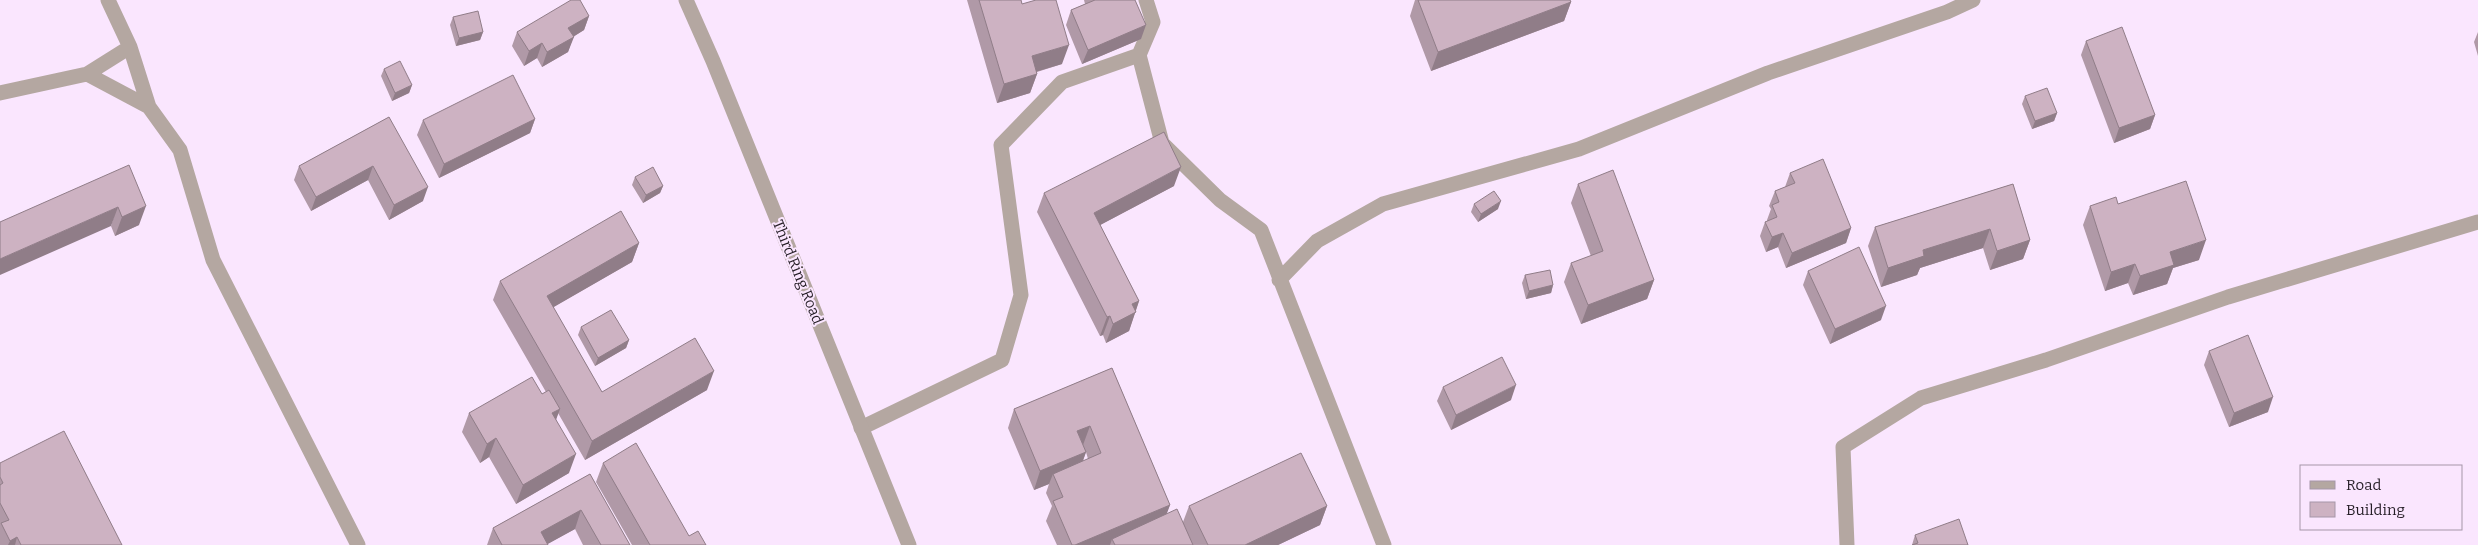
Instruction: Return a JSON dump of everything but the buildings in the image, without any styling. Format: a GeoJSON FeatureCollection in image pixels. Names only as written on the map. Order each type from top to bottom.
{"type":"FeatureCollection","features":[{"type":"Feature","properties":{"kind":"street"},"geometry":{"type":"LineString","coordinates":[[108,0],[130,47],[149,107],[180,150],[213,260],[358,545]]}},
{"type":"Feature","properties":{"kind":"street","name":"Third Ring Road"},"geometry":{"type":"LineString","coordinates":[[686,0],[713,62],[909,545]]}},
{"type":"Feature","properties":{"kind":"street"},"geometry":{"type":"LineString","coordinates":[[1146,0],[1153,22],[1139,54],[1162,143],[1220,200],[1261,230],[1384,545]]}},
{"type":"Feature","properties":{"kind":"street"},"geometry":{"type":"LineString","coordinates":[[1279,280],[1317,241],[1383,204],[1580,149],[1768,73],[1948,6],[1973,0]]}},
{"type":"Feature","properties":{"kind":"street"},"geometry":{"type":"LineString","coordinates":[[0,93],[87,74],[130,47]]}},
{"type":"Feature","properties":{"kind":"street"},"geometry":{"type":"LineString","coordinates":[[861,428],[1002,360],[1021,295],[1001,145],[1062,82],[1139,54]]}},
{"type":"Feature","properties":{"kind":"street"},"geometry":{"type":"LineString","coordinates":[[87,74],[149,107]]}},
{"type":"Feature","properties":{"kind":"street"},"geometry":{"type":"LineString","coordinates":[[1847,545],[1843,447],[1921,398],[2046,360],[2228,297],[2478,222]]}}]}
